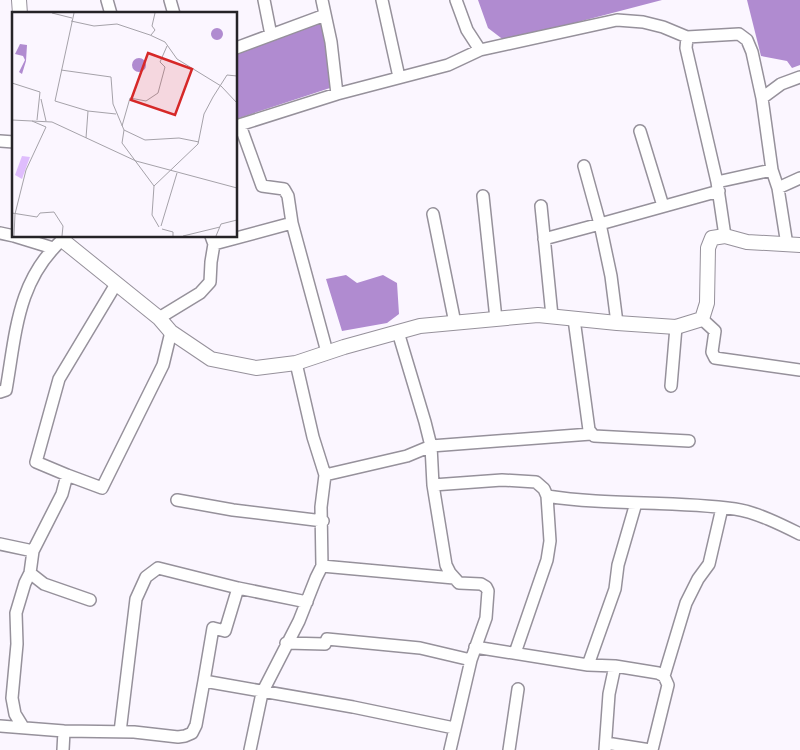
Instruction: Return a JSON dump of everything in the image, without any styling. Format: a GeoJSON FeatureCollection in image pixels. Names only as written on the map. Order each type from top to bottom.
{"type":"FeatureCollection","features":[{"type":"Feature","properties":{"kind":"street"},"geometry":{"type":"LineString","coordinates":[[264,0],[271,35]]}},
{"type":"Feature","properties":{"kind":"street"},"geometry":{"type":"LineString","coordinates":[[322,0],[331,42],[337,94]]}},
{"type":"Feature","properties":{"kind":"street"},"geometry":{"type":"LineString","coordinates":[[382,0],[399,77]]}},
{"type":"Feature","properties":{"kind":"street"},"geometry":{"type":"LineString","coordinates":[[456,0],[468,30],[480,50]]}},
{"type":"Feature","properties":{"kind":"street"},"geometry":{"type":"LineString","coordinates":[[238,47],[325,15]]}},
{"type":"Feature","properties":{"kind":"street"},"geometry":{"type":"LineString","coordinates":[[327,352],[292,223],[288,196],[284,189],[262,186],[238,125],[337,94],[448,64],[480,50],[617,20],[643,22],[664,27],[687,37],[739,34],[747,40],[752,52],[762,98],[772,170],[794,245],[747,242],[725,236],[712,238],[708,248],[707,303],[702,319]]}},
{"type":"Feature","properties":{"kind":"street"},"geometry":{"type":"LineString","coordinates":[[687,37],[686,48],[718,187],[725,236]]}},
{"type":"Feature","properties":{"kind":"street"},"geometry":{"type":"LineString","coordinates":[[762,98],[781,84],[800,77]]}},
{"type":"Feature","properties":{"kind":"street"},"geometry":{"type":"LineString","coordinates":[[640,131],[663,206]]}},
{"type":"Feature","properties":{"kind":"street"},"geometry":{"type":"LineString","coordinates":[[584,166],[600,224],[611,276],[617,323]]}},
{"type":"Feature","properties":{"kind":"street"},"geometry":{"type":"LineString","coordinates":[[544,239],[663,206],[772,170]]}},
{"type":"Feature","properties":{"kind":"street"},"geometry":{"type":"LineString","coordinates":[[778,188],[800,178]]}},
{"type":"Feature","properties":{"kind":"street"},"geometry":{"type":"LineString","coordinates":[[483,196],[496,319]]}},
{"type":"Feature","properties":{"kind":"street"},"geometry":{"type":"LineString","coordinates":[[541,206],[552,316]]}},
{"type":"Feature","properties":{"kind":"street"},"geometry":{"type":"LineString","coordinates":[[433,214],[455,323]]}},
{"type":"Feature","properties":{"kind":"street"},"geometry":{"type":"LineString","coordinates":[[238,235],[292,223]]}},
{"type":"Feature","properties":{"kind":"street"},"geometry":{"type":"LineString","coordinates":[[32,238],[59,241],[159,318],[171,332],[211,359],[256,368],[296,363],[327,352],[420,326],[538,315],[617,323],[676,326],[702,319]]}},
{"type":"Feature","properties":{"kind":"street"},"geometry":{"type":"LineString","coordinates":[[159,318],[200,293],[210,282],[213,240]]}},
{"type":"Feature","properties":{"kind":"street"},"geometry":{"type":"LineString","coordinates":[[0,392],[6,390],[20,312],[29,283],[59,241]]}},
{"type":"Feature","properties":{"kind":"street"},"geometry":{"type":"LineString","coordinates":[[116,284],[60,379],[36,462],[102,488],[162,365],[171,332]]}},
{"type":"Feature","properties":{"kind":"street"},"geometry":{"type":"LineString","coordinates":[[574,319],[588,430],[591,434]]}},
{"type":"Feature","properties":{"kind":"street"},"geometry":{"type":"LineString","coordinates":[[702,319],[715,331],[712,352],[715,358],[800,370]]}},
{"type":"Feature","properties":{"kind":"street"},"geometry":{"type":"LineString","coordinates":[[671,386],[676,326]]}},
{"type":"Feature","properties":{"kind":"street"},"geometry":{"type":"LineString","coordinates":[[398,332],[425,422],[430,446],[433,486],[446,564],[459,583],[481,584],[488,591],[486,618],[471,660],[450,750]]}},
{"type":"Feature","properties":{"kind":"street"},"geometry":{"type":"LineString","coordinates":[[250,750],[262,692],[307,602],[322,566],[323,521],[321,508],[325,475],[313,437],[296,363]]}},
{"type":"Feature","properties":{"kind":"street"},"geometry":{"type":"LineString","coordinates":[[325,475],[408,456],[430,446],[591,434],[613,438],[689,441]]}},
{"type":"Feature","properties":{"kind":"street"},"geometry":{"type":"LineString","coordinates":[[23,727],[15,714],[12,698],[17,644],[16,613],[30,573],[33,551],[62,494],[67,475]]}},
{"type":"Feature","properties":{"kind":"street"},"geometry":{"type":"LineString","coordinates":[[433,486],[502,480],[536,482],[544,489],[547,496],[550,541],[547,560],[515,653]]}},
{"type":"Feature","properties":{"kind":"street"},"geometry":{"type":"LineString","coordinates":[[547,496],[578,501],[670,503],[736,509],[778,522],[800,534]]}},
{"type":"Feature","properties":{"kind":"street"},"geometry":{"type":"LineString","coordinates":[[177,500],[234,510],[323,521]]}},
{"type":"Feature","properties":{"kind":"street"},"geometry":{"type":"LineString","coordinates":[[588,665],[615,589],[618,565],[636,503]]}},
{"type":"Feature","properties":{"kind":"street"},"geometry":{"type":"LineString","coordinates":[[664,676],[686,603],[698,579],[709,564],[722,508]]}},
{"type":"Feature","properties":{"kind":"street"},"geometry":{"type":"LineString","coordinates":[[0,544],[33,551]]}},
{"type":"Feature","properties":{"kind":"street"},"geometry":{"type":"LineString","coordinates":[[322,566],[454,578]]}},
{"type":"Feature","properties":{"kind":"street"},"geometry":{"type":"LineString","coordinates":[[120,732],[136,599],[146,577],[158,568],[238,588],[307,602]]}},
{"type":"Feature","properties":{"kind":"street"},"geometry":{"type":"LineString","coordinates":[[30,573],[44,584],[90,600]]}},
{"type":"Feature","properties":{"kind":"street"},"geometry":{"type":"LineString","coordinates":[[0,726],[64,731],[134,732],[178,737],[192,733],[196,725],[213,628],[225,631],[238,588]]}},
{"type":"Feature","properties":{"kind":"street"},"geometry":{"type":"LineString","coordinates":[[286,643],[324,644],[327,639],[420,648],[471,660]]}},
{"type":"Feature","properties":{"kind":"street"},"geometry":{"type":"LineString","coordinates":[[476,647],[588,665],[615,666],[658,673],[664,676],[668,685],[651,750],[605,747],[609,694],[615,666]]}},
{"type":"Feature","properties":{"kind":"street"},"geometry":{"type":"LineString","coordinates":[[204,682],[353,707],[454,728]]}},
{"type":"Feature","properties":{"kind":"street"},"geometry":{"type":"LineString","coordinates":[[509,750],[518,689]]}},
{"type":"Feature","properties":{"kind":"street"},"geometry":{"type":"LineString","coordinates":[[63,750],[64,731]]}},
{"type":"Feature","properties":{"kind":"shaded area"},"geometry":{"type":"Polygon","coordinates":[[[478,0],[662,0],[505,41],[488,28],[478,0]]]}},
{"type":"Feature","properties":{"kind":"shaded area"},"geometry":{"type":"Polygon","coordinates":[[[747,0],[800,0],[800,65],[792,68],[787,61],[761,56],[747,0]]]}},
{"type":"Feature","properties":{"kind":"shaded area"},"geometry":{"type":"Polygon","coordinates":[[[311,19],[321,24],[333,82],[330,88],[238,118],[238,47],[311,19]]]}},
{"type":"Feature","properties":{"kind":"shaded area"},"geometry":{"type":"Polygon","coordinates":[[[346,275],[357,283],[383,275],[397,283],[399,314],[387,323],[342,331],[326,279],[346,275]]]}}]}
